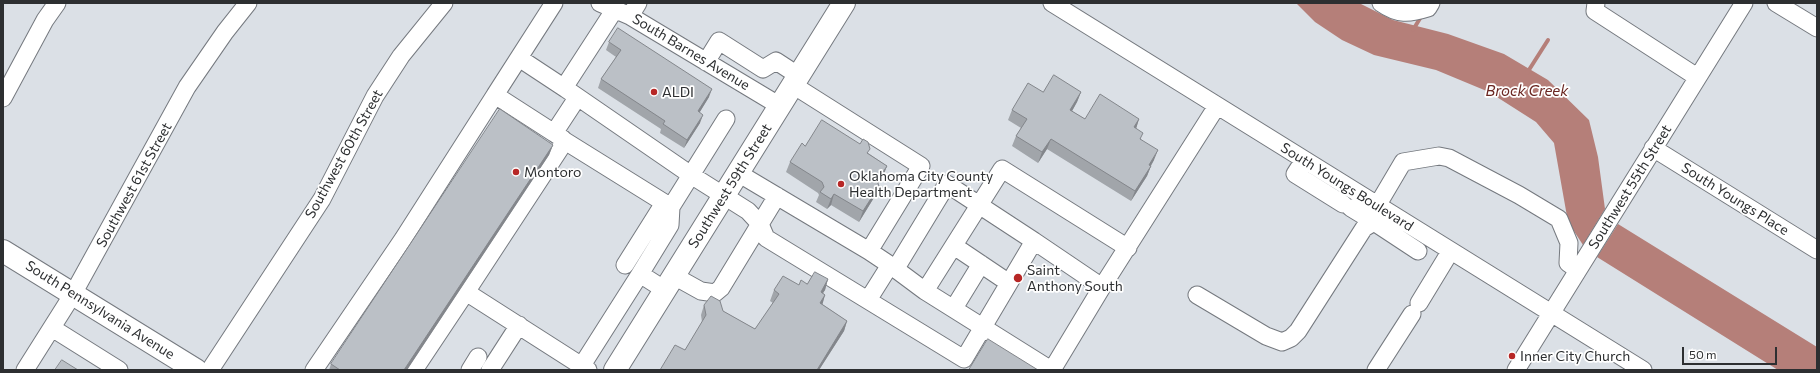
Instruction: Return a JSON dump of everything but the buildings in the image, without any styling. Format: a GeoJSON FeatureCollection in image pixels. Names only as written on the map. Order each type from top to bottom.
{"type":"FeatureCollection","features":[{"type":"Feature","properties":{"kind":"main road","name":"Southwest 59th Street"},"geometry":{"type":"LineString","coordinates":[[615,370],[844,3]]}},
{"type":"Feature","properties":{"kind":"main road","name":"South Pennsylvania Avenue"},"geometry":{"type":"LineString","coordinates":[[3,251],[196,370]]}},
{"type":"Feature","properties":{"kind":"street"},"geometry":{"type":"LineString","coordinates":[[3,98],[45,20],[57,3]]}},
{"type":"Feature","properties":{"kind":"street","name":"Southwest 61st Street"},"geometry":{"type":"LineString","coordinates":[[25,370],[74,294],[187,87],[225,32],[248,3]]}},
{"type":"Feature","properties":{"kind":"street","name":"Southwest 60th Street"},"geometry":{"type":"LineString","coordinates":[[210,370],[322,199],[375,96],[401,56],[444,3]]}},
{"type":"Feature","properties":{"kind":"street"},"geometry":{"type":"LineString","coordinates":[[314,370],[403,239],[554,3]]}},
{"type":"Feature","properties":{"kind":"street","name":"South Youngs Boulevard"},"geometry":{"type":"LineString","coordinates":[[1052,3],[1304,160],[1446,259],[1551,314],[1643,370]]}},
{"type":"Feature","properties":{"kind":"street"},"geometry":{"type":"LineString","coordinates":[[1381,3],[1388,8],[1405,13],[1428,8],[1431,3]]}},
{"type":"Feature","properties":{"kind":"street"},"geometry":{"type":"LineString","coordinates":[[1596,3],[1595,11],[1697,77]]}},
{"type":"Feature","properties":{"kind":"street","name":"Southwest 55th Street"},"geometry":{"type":"LineString","coordinates":[[1516,370],[1744,3]]}},
{"type":"Feature","properties":{"kind":"street"},"geometry":{"type":"LineString","coordinates":[[1776,3],[1817,28]]}},
{"type":"Feature","properties":{"kind":"street"},"geometry":{"type":"LineString","coordinates":[[414,370],[466,292],[560,137],[572,93],[567,83],[620,8]]}},
{"type":"Feature","properties":{"kind":"street","name":"South Barnes Avenue"},"geometry":{"type":"LineString","coordinates":[[620,8],[780,106]]}},
{"type":"Feature","properties":{"kind":"street"},"geometry":{"type":"LineString","coordinates":[[706,62],[719,41],[763,69],[776,61],[796,81],[921,166],[868,251]]}},
{"type":"Feature","properties":{"kind":"street"},"geometry":{"type":"LineString","coordinates":[[519,58],[748,211],[763,231],[868,300],[961,364],[1034,241]]}},
{"type":"Feature","properties":{"kind":"street"},"geometry":{"type":"LineString","coordinates":[[495,95],[668,205]]}},
{"type":"Feature","properties":{"kind":"street"},"geometry":{"type":"LineString","coordinates":[[738,173],[868,251],[925,290],[1052,370],[1102,287],[1217,106]]}},
{"type":"Feature","properties":{"kind":"street"},"geometry":{"type":"LineString","coordinates":[[625,265],[691,174],[726,119]]}},
{"type":"Feature","properties":{"kind":"street","name":"South Youngs Place"},"geometry":{"type":"LineString","coordinates":[[1653,148],[1817,250]]}},
{"type":"Feature","properties":{"kind":"street"},"geometry":{"type":"LineString","coordinates":[[1197,295],[1266,336],[1282,342],[1291,338],[1298,331],[1364,228],[1378,213],[1404,162],[1439,156],[1449,158],[1519,195],[1559,219],[1568,243],[1568,263],[1578,270]]}},
{"type":"Feature","properties":{"kind":"street"},"geometry":{"type":"LineString","coordinates":[[1304,160],[1296,174],[1347,206],[1378,213],[1422,254],[1446,259],[1416,309],[1376,370]]}},
{"type":"Feature","properties":{"kind":"street"},"geometry":{"type":"LineString","coordinates":[[925,290],[1002,169],[1128,248]]}},
{"type":"Feature","properties":{"kind":"street"},"geometry":{"type":"LineString","coordinates":[[868,300],[893,267],[948,184],[1102,287]]}},
{"type":"Feature","properties":{"kind":"street"},"geometry":{"type":"LineString","coordinates":[[640,274],[701,291],[715,293],[721,288],[763,231],[777,196]]}},
{"type":"Feature","properties":{"kind":"street"},"geometry":{"type":"LineString","coordinates":[[466,292],[519,325],[583,369],[670,225],[668,205]]}},
{"type":"Feature","properties":{"kind":"street"},"geometry":{"type":"LineString","coordinates":[[954,246],[1009,282]]}},
{"type":"Feature","properties":{"kind":"street"},"geometry":{"type":"LineString","coordinates":[[954,308],[981,264]]}},
{"type":"Feature","properties":{"kind":"street"},"geometry":{"type":"LineString","coordinates":[[494,369],[519,325]]}},
{"type":"Feature","properties":{"kind":"street"},"geometry":{"type":"LineString","coordinates":[[52,328],[119,370]]}},
{"type":"Feature","properties":{"kind":"water","name":"Brock Creek"},"geometry":{"type":"Polygon","coordinates":[[[1296,3],[1359,3],[1393,20],[1448,34],[1504,54],[1548,80],[1589,120],[1598,157],[1605,209],[1583,245],[1568,222],[1554,143],[1536,122],[1489,92],[1436,70],[1374,55],[1342,40],[1315,22],[1296,3]]]}},
{"type":"Feature","properties":{"kind":"water"},"geometry":{"type":"Polygon","coordinates":[[[1618,224],[1817,347],[1817,370],[1778,370],[1597,257],[1618,224]]]}},
{"type":"Feature","properties":{"kind":"waterway"},"geometry":{"type":"LineString","coordinates":[[1413,30],[1422,15]]}},
{"type":"Feature","properties":{"kind":"waterway"},"geometry":{"type":"LineString","coordinates":[[1527,73],[1548,40]]}},
{"type":"Feature","properties":{"kind":"place","name":"ALDI"},"geometry":{"type":"Point","coordinates":[654,92]}},
{"type":"Feature","properties":{"kind":"place","name":"Montoro"},"geometry":{"type":"Point","coordinates":[516,172]}},
{"type":"Feature","properties":{"kind":"place","name":"Oklahoma City County Health Department"},"geometry":{"type":"Point","coordinates":[841,184]}},
{"type":"Feature","properties":{"kind":"place","name":"Saint Anthony South"},"geometry":{"type":"Point","coordinates":[1018,278]}},
{"type":"Feature","properties":{"kind":"place","name":"Inner City Church"},"geometry":{"type":"Point","coordinates":[1512,356]}}]}
